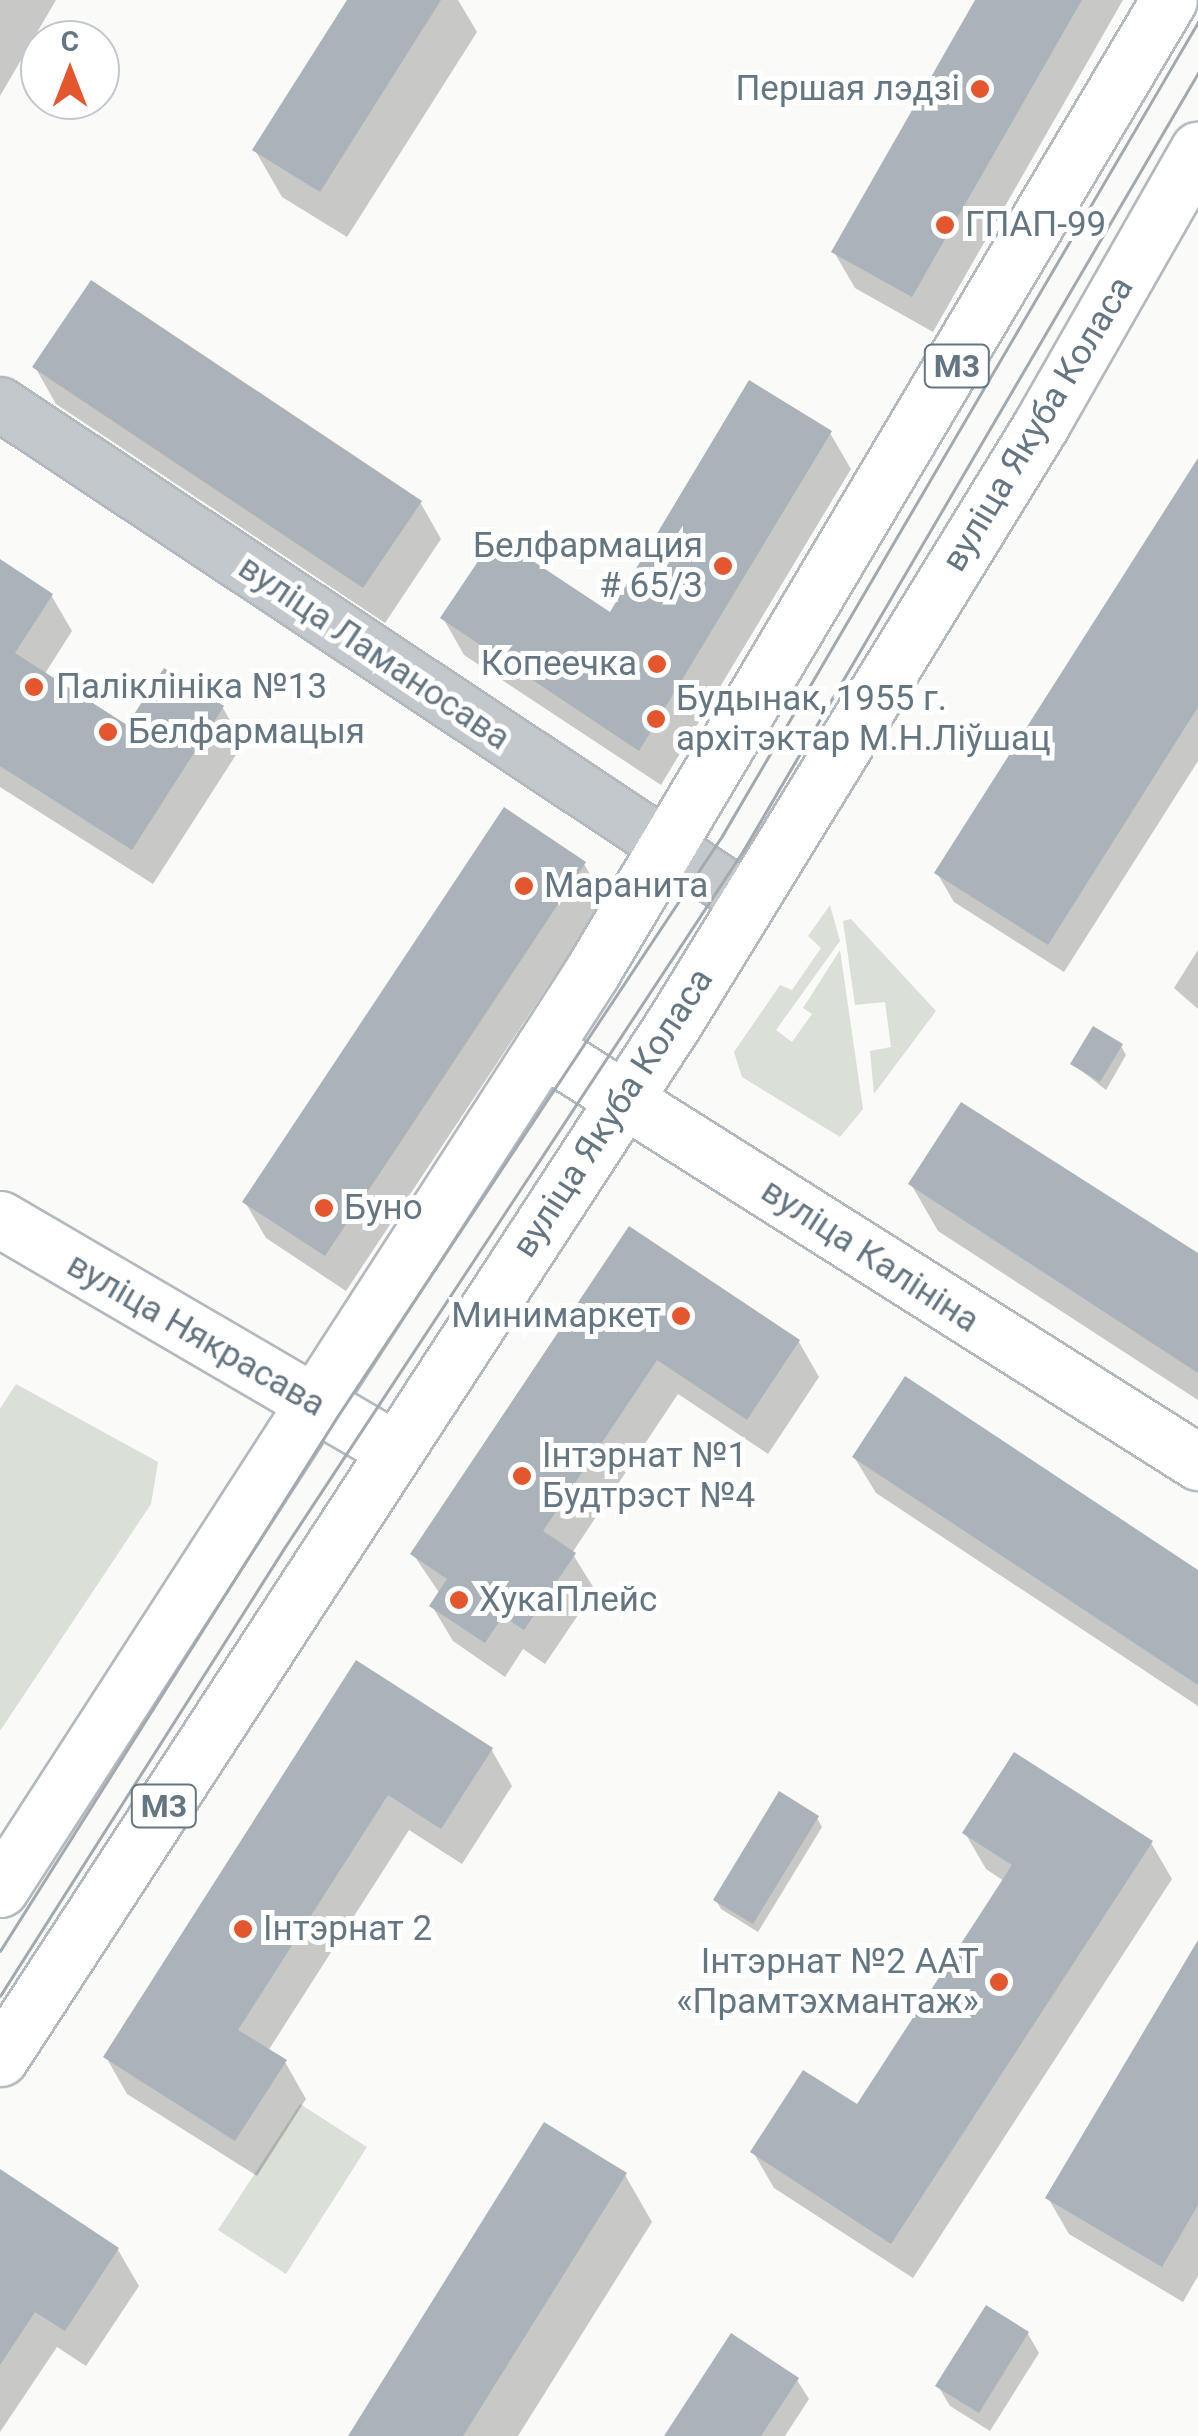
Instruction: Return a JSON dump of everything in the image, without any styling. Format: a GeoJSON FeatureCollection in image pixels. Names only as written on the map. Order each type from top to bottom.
{"type":"FeatureCollection","features":[{"type":"Feature","properties":{"kind":"main road","name":"М3"},"geometry":{"type":"LineString","coordinates":[[0,1890],[310,1401],[543,1048],[668,849],[1169,0]]}},
{"type":"Feature","properties":{"kind":"main road","name":"вуліца Якуба Коласа"},"geometry":{"type":"LineString","coordinates":[[0,2058],[393,1449],[624,1100],[749,901],[1041,425],[1198,150]]}},
{"type":"Feature","properties":{"kind":"main road","name":"вуліца Калініна"},"geometry":{"type":"LineString","coordinates":[[543,1048],[1198,1462]]}},
{"type":"Feature","properties":{"kind":"main road","name":"вуліца Някрасава"},"geometry":{"type":"LineString","coordinates":[[0,1220],[393,1449]]}},
{"type":"Feature","properties":{"kind":"street","name":"вуліца Ламаносава"},"geometry":{"type":"LineString","coordinates":[[0,404],[749,901]]}},
{"type":"Feature","properties":{"kind":"shaded area"},"geometry":{"type":"Polygon","coordinates":[[[830,905],[840,941],[776,1030],[792,1042],[812,1014],[803,1008],[840,950],[863,1109],[840,1137],[742,1077],[734,1052],[780,985],[792,990],[821,948],[808,936],[830,905]]]}},
{"type":"Feature","properties":{"kind":"shaded area"},"geometry":{"type":"Polygon","coordinates":[[[851,919],[936,1011],[874,1094],[870,1051],[891,1047],[885,1002],[855,1005],[843,921],[851,919]]]}},
{"type":"Feature","properties":{"kind":"shaded area"},"geometry":{"type":"Polygon","coordinates":[[[16,1384],[158,1462],[151,1504],[0,1731],[0,1409],[16,1384]]]}},
{"type":"Feature","properties":{"kind":"shaded area"},"geometry":{"type":"Polygon","coordinates":[[[300,2104],[367,2147],[286,2274],[218,2230],[300,2104]]]}},
{"type":"Feature","properties":{"kind":"building"},"geometry":{"type":"Polygon","coordinates":[[[347,0],[441,0],[320,192],[252,150],[347,0]]]}},
{"type":"Feature","properties":{"kind":"building"},"geometry":{"type":"Polygon","coordinates":[[[975,0],[1082,0],[912,297],[831,252],[975,0]]]}},
{"type":"Feature","properties":{"kind":"building"},"geometry":{"type":"Polygon","coordinates":[[[91,280],[422,501],[363,588],[32,367],[91,280]]]}},
{"type":"Feature","properties":{"kind":"building"},"geometry":{"type":"Polygon","coordinates":[[[749,380],[832,431],[639,751],[440,618],[495,536],[610,612],[749,380]]]}},
{"type":"Feature","properties":{"kind":"building"},"geometry":{"type":"Polygon","coordinates":[[[1198,458],[1198,707],[1048,945],[934,873],[1198,458]]]}},
{"type":"Feature","properties":{"kind":"building","name":"Паліклініка №13"},"geometry":{"type":"Polygon","coordinates":[[[0,559],[53,594],[15,653],[127,725],[164,668],[224,706],[132,850],[0,766],[0,559]]]}},
{"type":"Feature","properties":{"kind":"building"},"geometry":{"type":"Polygon","coordinates":[[[504,807],[586,862],[325,1256],[242,1202],[504,807]]]}},
{"type":"Feature","properties":{"kind":"building"},"geometry":{"type":"Polygon","coordinates":[[[1093,1026],[1123,1044],[1100,1082],[1070,1064],[1093,1026]]]}},
{"type":"Feature","properties":{"kind":"building"},"geometry":{"type":"Polygon","coordinates":[[[961,1102],[1198,1253],[1198,1373],[908,1184],[961,1102]]]}},
{"type":"Feature","properties":{"kind":"building","name":"Інтэрнат №1 Будтрэст №4"},"geometry":{"type":"Polygon","coordinates":[[[629,1226],[800,1340],[747,1420],[657,1360],[543,1531],[576,1553],[524,1630],[503,1616],[485,1643],[429,1606],[447,1579],[410,1554],[629,1226]]]}},
{"type":"Feature","properties":{"kind":"building"},"geometry":{"type":"Polygon","coordinates":[[[905,1376],[1198,1570],[1198,1685],[852,1457],[905,1376]]]}},
{"type":"Feature","properties":{"kind":"building","name":"Інтэрнат 2"},"geometry":{"type":"Polygon","coordinates":[[[356,1660],[493,1748],[441,1829],[388,1795],[238,2030],[287,2060],[235,2141],[103,2057],[356,1660]]]}},
{"type":"Feature","properties":{"kind":"building","name":"Інтэрнат №2 ААТ «Прамтэхмантаж»"},"geometry":{"type":"Polygon","coordinates":[[[1014,1752],[1153,1841],[891,2244],[750,2152],[803,2070],[857,2104],[1012,1865],[962,1833],[1014,1752]]]}},
{"type":"Feature","properties":{"kind":"building"},"geometry":{"type":"Polygon","coordinates":[[[779,1791],[819,1816],[753,1924],[713,1900],[779,1791]]]}},
{"type":"Feature","properties":{"kind":"building"},"geometry":{"type":"Polygon","coordinates":[[[1198,1940],[1198,2205],[1162,2267],[1045,2198],[1198,1940]]]}},
{"type":"Feature","properties":{"kind":"building"},"geometry":{"type":"Polygon","coordinates":[[[544,2122],[627,2173],[463,2436],[348,2436],[544,2122]]]}},
{"type":"Feature","properties":{"kind":"building"},"geometry":{"type":"Polygon","coordinates":[[[0,2169],[119,2248],[65,2331],[35,2312],[0,2365],[0,2169]]]}},
{"type":"Feature","properties":{"kind":"building"},"geometry":{"type":"Polygon","coordinates":[[[986,2305],[1029,2332],[979,2413],[935,2386],[986,2305]]]}},
{"type":"Feature","properties":{"kind":"building"},"geometry":{"type":"Polygon","coordinates":[[[731,2333],[799,2378],[761,2436],[664,2436],[731,2333]]]}},
{"type":"Feature","properties":{"kind":"tram line"},"geometry":{"type":"LineString","coordinates":[[0,1951],[337,1417],[722,836],[1198,22]]}},
{"type":"Feature","properties":{"kind":"tram line"},"geometry":{"type":"LineString","coordinates":[[0,1996],[283,1550],[743,851],[1198,73]]}},
{"type":"Feature","properties":{"kind":"place","name":"Першая лэдзі"},"geometry":{"type":"Point","coordinates":[980,89]}},
{"type":"Feature","properties":{"kind":"place","name":"ГПАП-99"},"geometry":{"type":"Point","coordinates":[945,225]}},
{"type":"Feature","properties":{"kind":"place","name":"Белфармация # 65/3"},"geometry":{"type":"Point","coordinates":[723,566]}},
{"type":"Feature","properties":{"kind":"place","name":"Копеечка"},"geometry":{"type":"Point","coordinates":[657,664]}},
{"type":"Feature","properties":{"kind":"place","name":"Паліклініка №13"},"geometry":{"type":"Point","coordinates":[34,687]}},
{"type":"Feature","properties":{"kind":"place","name":"Будынак, 1955 г. архітэктар М.Н.Ліўшац"},"geometry":{"type":"Point","coordinates":[656,719]}},
{"type":"Feature","properties":{"kind":"place","name":"Белфармацыя"},"geometry":{"type":"Point","coordinates":[108,732]}},
{"type":"Feature","properties":{"kind":"place","name":"Маранита"},"geometry":{"type":"Point","coordinates":[524,886]}},
{"type":"Feature","properties":{"kind":"place","name":"Буно"},"geometry":{"type":"Point","coordinates":[324,1208]}},
{"type":"Feature","properties":{"kind":"place","name":"Минимаркет"},"geometry":{"type":"Point","coordinates":[681,1316]}},
{"type":"Feature","properties":{"kind":"place","name":"Інтэрнат №1 Будтрэст №4"},"geometry":{"type":"Point","coordinates":[522,1476]}},
{"type":"Feature","properties":{"kind":"place","name":"ХукаПлейс"},"geometry":{"type":"Point","coordinates":[459,1600]}},
{"type":"Feature","properties":{"kind":"place","name":"Інтэрнат 2"},"geometry":{"type":"Point","coordinates":[243,1929]}},
{"type":"Feature","properties":{"kind":"place","name":"Інтэрнат №2 ААТ «Прамтэхмантаж»"},"geometry":{"type":"Point","coordinates":[999,1982]}}]}
